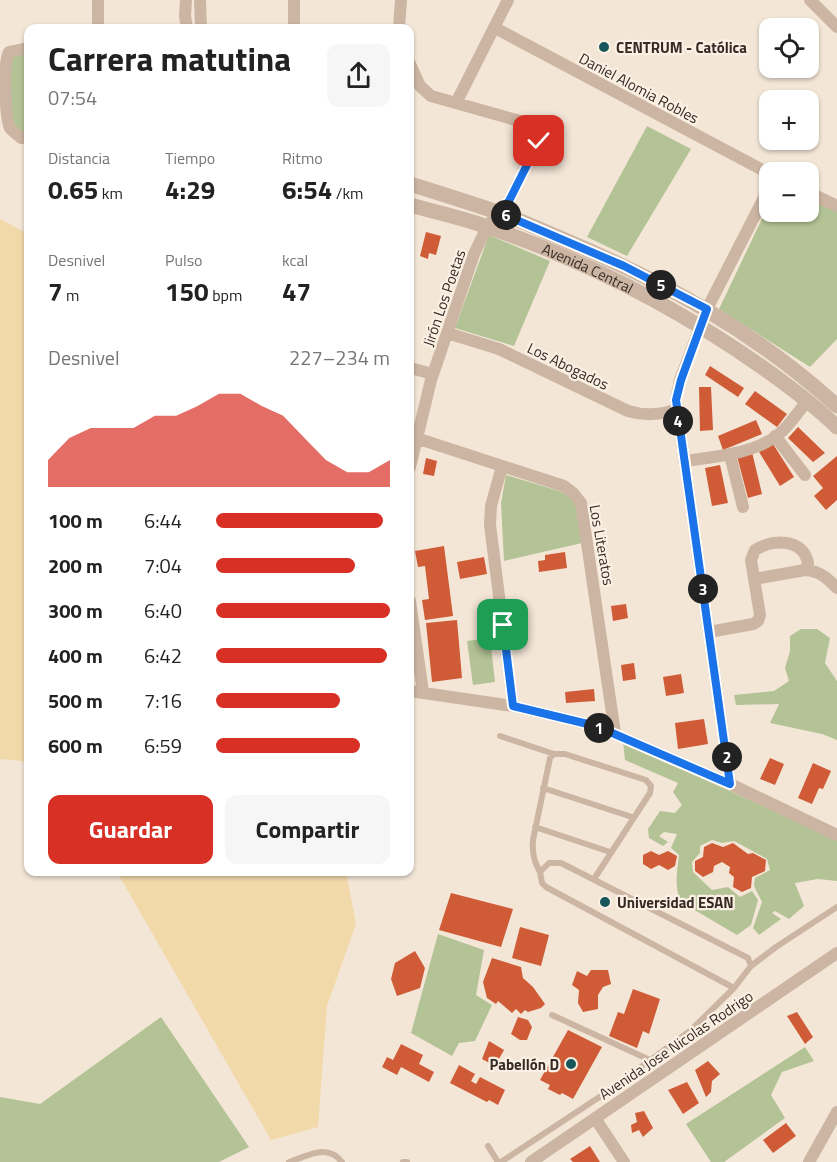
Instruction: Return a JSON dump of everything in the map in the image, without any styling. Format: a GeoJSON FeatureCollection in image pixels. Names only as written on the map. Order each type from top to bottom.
{"type":"FeatureCollection","features":[{"type":"Feature","properties":{"kind":"street"},"geometry":{"type":"LineString","coordinates":[[98,0],[98,24]]}},
{"type":"Feature","properties":{"kind":"street"},"geometry":{"type":"LineString","coordinates":[[186,0],[186,24]]}},
{"type":"Feature","properties":{"kind":"street"},"geometry":{"type":"LineString","coordinates":[[200,0],[201,24]]}},
{"type":"Feature","properties":{"kind":"street"},"geometry":{"type":"LineString","coordinates":[[294,0],[294,24]]}},
{"type":"Feature","properties":{"kind":"street"},"geometry":{"type":"LineString","coordinates":[[399,24],[401,0]]}},
{"type":"Feature","properties":{"kind":"street"},"geometry":{"type":"LineString","coordinates":[[414,73],[420,86],[431,96],[456,103],[508,0]]}},
{"type":"Feature","properties":{"kind":"street"},"geometry":{"type":"LineString","coordinates":[[810,0],[837,27]]}},
{"type":"Feature","properties":{"kind":"street","name":"Daniel Alomia Robles"},"geometry":{"type":"LineString","coordinates":[[495,28],[759,168]]}},
{"type":"Feature","properties":{"kind":"street"},"geometry":{"type":"LineString","coordinates":[[24,49],[9,52],[5,69],[10,128],[24,138]]}},
{"type":"Feature","properties":{"kind":"street","name":"Jirón Los Poetas"},"geometry":{"type":"LineString","coordinates":[[414,448],[433,374],[474,254],[487,227],[509,201],[539,141],[539,131],[534,125],[456,103]]}},
{"type":"Feature","properties":{"kind":"street","name":"Avenida Central"},"geometry":{"type":"LineString","coordinates":[[414,185],[498,212],[624,266],[707,309],[737,327],[790,366],[837,406]]}},
{"type":"Feature","properties":{"kind":"street"},"geometry":{"type":"LineString","coordinates":[[819,197],[837,206]]}},
{"type":"Feature","properties":{"kind":"street","name":"Avenida Central"},"geometry":{"type":"LineString","coordinates":[[414,206],[487,227],[554,253],[617,282],[702,326],[783,382],[837,427]]}},
{"type":"Feature","properties":{"kind":"street"},"geometry":{"type":"LineString","coordinates":[[730,784],[677,409],[678,387],[707,309],[759,207]]}},
{"type":"Feature","properties":{"kind":"street","name":"Los Abogados"},"geometry":{"type":"LineString","coordinates":[[447,333],[499,349],[628,411],[643,415],[677,409]]}},
{"type":"Feature","properties":{"kind":"street"},"geometry":{"type":"LineString","coordinates":[[414,369],[433,374]]}},
{"type":"Feature","properties":{"kind":"street"},"geometry":{"type":"LineString","coordinates":[[684,461],[730,455],[775,436],[807,401]]}},
{"type":"Feature","properties":{"kind":"street"},"geometry":{"type":"LineString","coordinates":[[775,436],[805,475]]}},
{"type":"Feature","properties":{"kind":"street","name":"Los Literatos"},"geometry":{"type":"LineString","coordinates":[[416,438],[564,486],[581,502],[615,733]]}},
{"type":"Feature","properties":{"kind":"street"},"geometry":{"type":"LineString","coordinates":[[730,455],[743,507]]}},
{"type":"Feature","properties":{"kind":"street"},"geometry":{"type":"LineString","coordinates":[[502,466],[491,506],[490,525],[513,706]]}},
{"type":"Feature","properties":{"kind":"street"},"geometry":{"type":"LineString","coordinates":[[709,632],[753,624],[758,621],[760,615],[751,560],[755,550],[781,543],[794,544],[804,553],[808,563],[805,570]]}},
{"type":"Feature","properties":{"kind":"street"},"geometry":{"type":"LineString","coordinates":[[754,579],[805,570],[825,576],[837,588]]}},
{"type":"Feature","properties":{"kind":"street"},"geometry":{"type":"LineString","coordinates":[[414,629],[423,692]]}},
{"type":"Feature","properties":{"kind":"street"},"geometry":{"type":"LineString","coordinates":[[414,691],[513,706],[596,726],[730,784],[837,835]]}},
{"type":"Feature","properties":{"kind":"street","name":"Avenida Jose Nicolas Rodrigo"},"geometry":{"type":"LineString","coordinates":[[531,1162],[837,952]]}},
{"type":"Feature","properties":{"kind":"street"},"geometry":{"type":"LineString","coordinates":[[809,1162],[837,1112]]}},
{"type":"Feature","properties":{"kind":"street"},"geometry":{"type":"LineString","coordinates":[[595,1118],[624,1162]]}},
{"type":"Feature","properties":{"kind":"lane"},"geometry":{"type":"LineString","coordinates":[[500,736],[554,753],[565,753],[646,780],[651,786],[650,793],[594,879]]}},
{"type":"Feature","properties":{"kind":"lane"},"geometry":{"type":"LineString","coordinates":[[554,753],[550,758],[543,788],[532,851],[542,883],[734,988]]}},
{"type":"Feature","properties":{"kind":"lane"},"geometry":{"type":"LineString","coordinates":[[543,788],[633,817]]}},
{"type":"Feature","properties":{"kind":"lane"},"geometry":{"type":"LineString","coordinates":[[535,826],[610,852]]}},
{"type":"Feature","properties":{"kind":"lane"},"geometry":{"type":"LineString","coordinates":[[540,872],[544,866],[555,862],[594,879],[748,958],[750,966]]}},
{"type":"Feature","properties":{"kind":"lane"},"geometry":{"type":"LineString","coordinates":[[488,1146],[499,1162],[610,1090],[690,1031],[734,988],[750,966],[776,946],[837,907]]}},
{"type":"Feature","properties":{"kind":"lane"},"geometry":{"type":"LineString","coordinates":[[552,1015],[650,1060]]}},
{"type":"Feature","properties":{"kind":"lane"},"geometry":{"type":"LineString","coordinates":[[289,1162],[317,1152],[327,1151],[342,1162]]}},
{"type":"Feature","properties":{"kind":"green space"},"geometry":{"type":"Polygon","coordinates":[[[24,49],[24,136],[10,128],[9,52],[24,49]]]}},
{"type":"Feature","properties":{"kind":"green space"},"geometry":{"type":"Polygon","coordinates":[[[647,126],[691,149],[627,256],[587,237],[647,126]]]}},
{"type":"Feature","properties":{"kind":"green space"},"geometry":{"type":"Polygon","coordinates":[[[819,204],[837,211],[837,339],[810,367],[719,309],[760,222],[819,222],[819,204]]]}},
{"type":"Feature","properties":{"kind":"green space"},"geometry":{"type":"Polygon","coordinates":[[[489,235],[550,261],[514,346],[455,328],[489,235]]]}},
{"type":"Feature","properties":{"kind":"green space"},"geometry":{"type":"Polygon","coordinates":[[[506,475],[569,494],[578,507],[582,543],[504,561],[501,503],[506,475]]]}},
{"type":"Feature","properties":{"kind":"green space"},"geometry":{"type":"Polygon","coordinates":[[[801,629],[817,629],[830,638],[825,663],[837,681],[837,740],[822,734],[770,723],[779,704],[736,705],[734,695],[774,691],[789,681],[785,668],[790,651],[790,636],[801,629]]]}},
{"type":"Feature","properties":{"kind":"green space"},"geometry":{"type":"Polygon","coordinates":[[[490,638],[495,682],[473,685],[467,641],[490,638]]]}},
{"type":"Feature","properties":{"kind":"green space"},"geometry":{"type":"Polygon","coordinates":[[[623,742],[837,840],[837,881],[818,879],[795,883],[804,906],[789,919],[775,911],[772,913],[781,919],[759,935],[753,928],[762,902],[754,886],[755,878],[770,870],[767,859],[734,841],[722,843],[712,840],[700,846],[700,853],[692,862],[693,872],[712,890],[728,887],[740,897],[752,891],[758,900],[751,925],[737,935],[681,902],[677,885],[679,855],[671,848],[677,834],[664,832],[659,836],[668,842],[663,846],[649,838],[648,829],[660,811],[675,813],[682,805],[673,792],[678,783],[625,760],[623,742]]]}},
{"type":"Feature","properties":{"kind":"green space"},"geometry":{"type":"Polygon","coordinates":[[[438,934],[484,950],[476,995],[492,1005],[475,1041],[459,1043],[452,1056],[411,1033],[438,934]]]}},
{"type":"Feature","properties":{"kind":"green space"},"geometry":{"type":"Polygon","coordinates":[[[161,1017],[249,1147],[219,1162],[0,1162],[0,1097],[40,1104],[161,1017]]]}},
{"type":"Feature","properties":{"kind":"green space"},"geometry":{"type":"Polygon","coordinates":[[[805,1047],[814,1061],[782,1072],[771,1095],[785,1118],[724,1162],[711,1162],[686,1124],[805,1047]]]}},
{"type":"Feature","properties":{"kind":"sand"},"geometry":{"type":"Polygon","coordinates":[[[0,219],[24,232],[24,763],[0,759],[0,219]]]}},
{"type":"Feature","properties":{"kind":"sand"},"geometry":{"type":"Polygon","coordinates":[[[119,876],[347,876],[356,924],[327,1006],[318,1127],[271,1140],[119,876]]]}},
{"type":"Feature","properties":{"kind":"building"},"geometry":{"type":"Polygon","coordinates":[[[426,232],[441,236],[436,255],[429,253],[428,259],[420,256],[426,232]]]}},
{"type":"Feature","properties":{"kind":"building"},"geometry":{"type":"Polygon","coordinates":[[[710,366],[744,388],[738,397],[705,375],[710,366]]]}},
{"type":"Feature","properties":{"kind":"building"},"geometry":{"type":"Polygon","coordinates":[[[699,387],[711,387],[713,430],[700,431],[699,387]]]}},
{"type":"Feature","properties":{"kind":"building"},"geometry":{"type":"Polygon","coordinates":[[[755,391],[787,414],[777,427],[745,404],[755,391]]]}},
{"type":"Feature","properties":{"kind":"building"},"geometry":{"type":"Polygon","coordinates":[[[756,420],[762,434],[723,450],[718,436],[756,420]]]}},
{"type":"Feature","properties":{"kind":"building"},"geometry":{"type":"Polygon","coordinates":[[[798,427],[825,453],[813,462],[788,438],[798,427]]]}},
{"type":"Feature","properties":{"kind":"building"},"geometry":{"type":"Polygon","coordinates":[[[773,444],[794,477],[780,486],[759,452],[773,444]]]}},
{"type":"Feature","properties":{"kind":"building"},"geometry":{"type":"Polygon","coordinates":[[[752,452],[762,494],[748,498],[737,456],[752,452]]]}},
{"type":"Feature","properties":{"kind":"building"},"geometry":{"type":"Polygon","coordinates":[[[837,456],[837,500],[826,510],[814,496],[823,488],[813,476],[837,456]]]}},
{"type":"Feature","properties":{"kind":"building"},"geometry":{"type":"Polygon","coordinates":[[[426,458],[437,461],[434,476],[423,474],[426,458]]]}},
{"type":"Feature","properties":{"kind":"building"},"geometry":{"type":"Polygon","coordinates":[[[720,465],[728,503],[712,506],[705,468],[720,465]]]}},
{"type":"Feature","properties":{"kind":"building"},"geometry":{"type":"Polygon","coordinates":[[[444,546],[453,616],[425,620],[422,600],[429,599],[425,566],[418,567],[415,551],[444,546]]]}},
{"type":"Feature","properties":{"kind":"building"},"geometry":{"type":"Polygon","coordinates":[[[565,552],[567,568],[539,572],[538,561],[545,560],[545,555],[565,552]]]}},
{"type":"Feature","properties":{"kind":"building"},"geometry":{"type":"Polygon","coordinates":[[[484,557],[487,574],[460,579],[457,562],[484,557]]]}},
{"type":"Feature","properties":{"kind":"building"},"geometry":{"type":"Polygon","coordinates":[[[626,604],[628,618],[613,621],[611,606],[626,604]]]}},
{"type":"Feature","properties":{"kind":"building"},"geometry":{"type":"Polygon","coordinates":[[[457,620],[462,678],[432,682],[426,623],[457,620]]]}},
{"type":"Feature","properties":{"kind":"building"},"geometry":{"type":"Polygon","coordinates":[[[634,663],[636,679],[623,681],[621,665],[634,663]]]}},
{"type":"Feature","properties":{"kind":"building"},"geometry":{"type":"Polygon","coordinates":[[[681,674],[684,693],[666,696],[663,677],[681,674]]]}},
{"type":"Feature","properties":{"kind":"building"},"geometry":{"type":"Polygon","coordinates":[[[594,689],[595,701],[566,703],[565,692],[594,689]]]}},
{"type":"Feature","properties":{"kind":"building"},"geometry":{"type":"Polygon","coordinates":[[[704,719],[708,744],[678,749],[675,723],[704,719]]]}},
{"type":"Feature","properties":{"kind":"building"},"geometry":{"type":"Polygon","coordinates":[[[770,758],[784,764],[775,785],[760,779],[770,758]]]}},
{"type":"Feature","properties":{"kind":"building"},"geometry":{"type":"Polygon","coordinates":[[[813,763],[831,771],[823,789],[819,788],[812,804],[798,798],[813,763]]]}},
{"type":"Feature","properties":{"kind":"building"},"geometry":{"type":"Polygon","coordinates":[[[712,843],[723,847],[733,843],[748,854],[753,853],[766,860],[765,871],[752,877],[751,888],[742,892],[733,887],[734,877],[729,873],[730,867],[722,862],[714,866],[713,872],[703,877],[695,871],[695,861],[703,857],[704,847],[712,843]]]}},
{"type":"Feature","properties":{"kind":"building"},"geometry":{"type":"Polygon","coordinates":[[[651,851],[659,855],[668,851],[677,856],[675,866],[668,870],[659,865],[651,869],[643,864],[643,855],[651,851]]]}},
{"type":"Feature","properties":{"kind":"building"},"geometry":{"type":"Polygon","coordinates":[[[451,893],[513,909],[501,947],[439,930],[451,893]]]}},
{"type":"Feature","properties":{"kind":"building"},"geometry":{"type":"Polygon","coordinates":[[[520,927],[549,935],[541,966],[512,958],[520,927]]]}},
{"type":"Feature","properties":{"kind":"building"},"geometry":{"type":"Polygon","coordinates":[[[415,951],[425,968],[420,988],[397,996],[391,979],[395,963],[415,951]]]}},
{"type":"Feature","properties":{"kind":"building"},"geometry":{"type":"Polygon","coordinates":[[[492,958],[521,967],[523,978],[533,987],[545,1004],[541,1008],[528,1012],[525,1010],[521,1014],[516,1009],[512,1013],[498,1001],[496,1004],[487,998],[483,982],[492,958]]]}},
{"type":"Feature","properties":{"kind":"building"},"geometry":{"type":"Polygon","coordinates":[[[591,970],[608,970],[611,984],[603,987],[598,995],[598,1009],[583,1012],[578,1003],[579,990],[572,985],[577,971],[587,976],[591,970]]]}},
{"type":"Feature","properties":{"kind":"building"},"geometry":{"type":"Polygon","coordinates":[[[633,989],[660,999],[649,1034],[643,1031],[637,1048],[609,1036],[618,1012],[624,1014],[633,989]]]}},
{"type":"Feature","properties":{"kind":"building"},"geometry":{"type":"Polygon","coordinates":[[[797,1012],[813,1037],[805,1044],[787,1016],[797,1012]]]}},
{"type":"Feature","properties":{"kind":"building"},"geometry":{"type":"Polygon","coordinates":[[[518,1017],[528,1020],[532,1027],[527,1040],[520,1040],[511,1034],[518,1017]]]}},
{"type":"Feature","properties":{"kind":"building","name":"Pabellón D"},"geometry":{"type":"Polygon","coordinates":[[[568,1030],[602,1047],[573,1099],[548,1089],[550,1085],[540,1080],[568,1030]]]}},
{"type":"Feature","properties":{"kind":"building"},"geometry":{"type":"Polygon","coordinates":[[[489,1041],[504,1050],[495,1066],[482,1059],[489,1041]]]}},
{"type":"Feature","properties":{"kind":"building"},"geometry":{"type":"Polygon","coordinates":[[[401,1044],[423,1055],[419,1064],[434,1072],[429,1082],[401,1067],[397,1075],[382,1067],[387,1057],[393,1060],[401,1044]]]}},
{"type":"Feature","properties":{"kind":"building"},"geometry":{"type":"Polygon","coordinates":[[[708,1061],[720,1074],[712,1081],[711,1092],[706,1097],[695,1070],[708,1061]]]}},
{"type":"Feature","properties":{"kind":"building"},"geometry":{"type":"Polygon","coordinates":[[[459,1065],[475,1074],[471,1081],[476,1084],[480,1077],[505,1090],[498,1105],[489,1100],[487,1102],[450,1083],[459,1065]]]}},
{"type":"Feature","properties":{"kind":"building"},"geometry":{"type":"Polygon","coordinates":[[[687,1082],[699,1103],[683,1114],[668,1090],[687,1082]]]}},
{"type":"Feature","properties":{"kind":"building"},"geometry":{"type":"Polygon","coordinates":[[[644,1111],[653,1128],[643,1137],[639,1130],[632,1133],[631,1125],[637,1122],[635,1113],[644,1111]]]}},
{"type":"Feature","properties":{"kind":"building"},"geometry":{"type":"Polygon","coordinates":[[[786,1123],[796,1136],[773,1153],[763,1140],[786,1123]]]}},
{"type":"Feature","properties":{"kind":"building"},"geometry":{"type":"Polygon","coordinates":[[[590,1146],[600,1162],[573,1162],[570,1159],[590,1146]]]}},
{"type":"Feature","properties":{"kind":"place","name":"CENTRUM - Católica"},"geometry":{"type":"Point","coordinates":[604,47]}},
{"type":"Feature","properties":{"kind":"place","name":"Universidad ESAN"},"geometry":{"type":"Point","coordinates":[605,902]}},
{"type":"Feature","properties":{"kind":"place","name":"Pabellón D"},"geometry":{"type":"Point","coordinates":[571,1064]}},
{"type":"Feature","properties":{"kind":"route"},"geometry":{"type":"LineString","coordinates":[[503,625],[513,706],[596,726],[730,784],[676,400],[707,309],[624,266],[498,212],[509,201],[539,141]]}}]}
